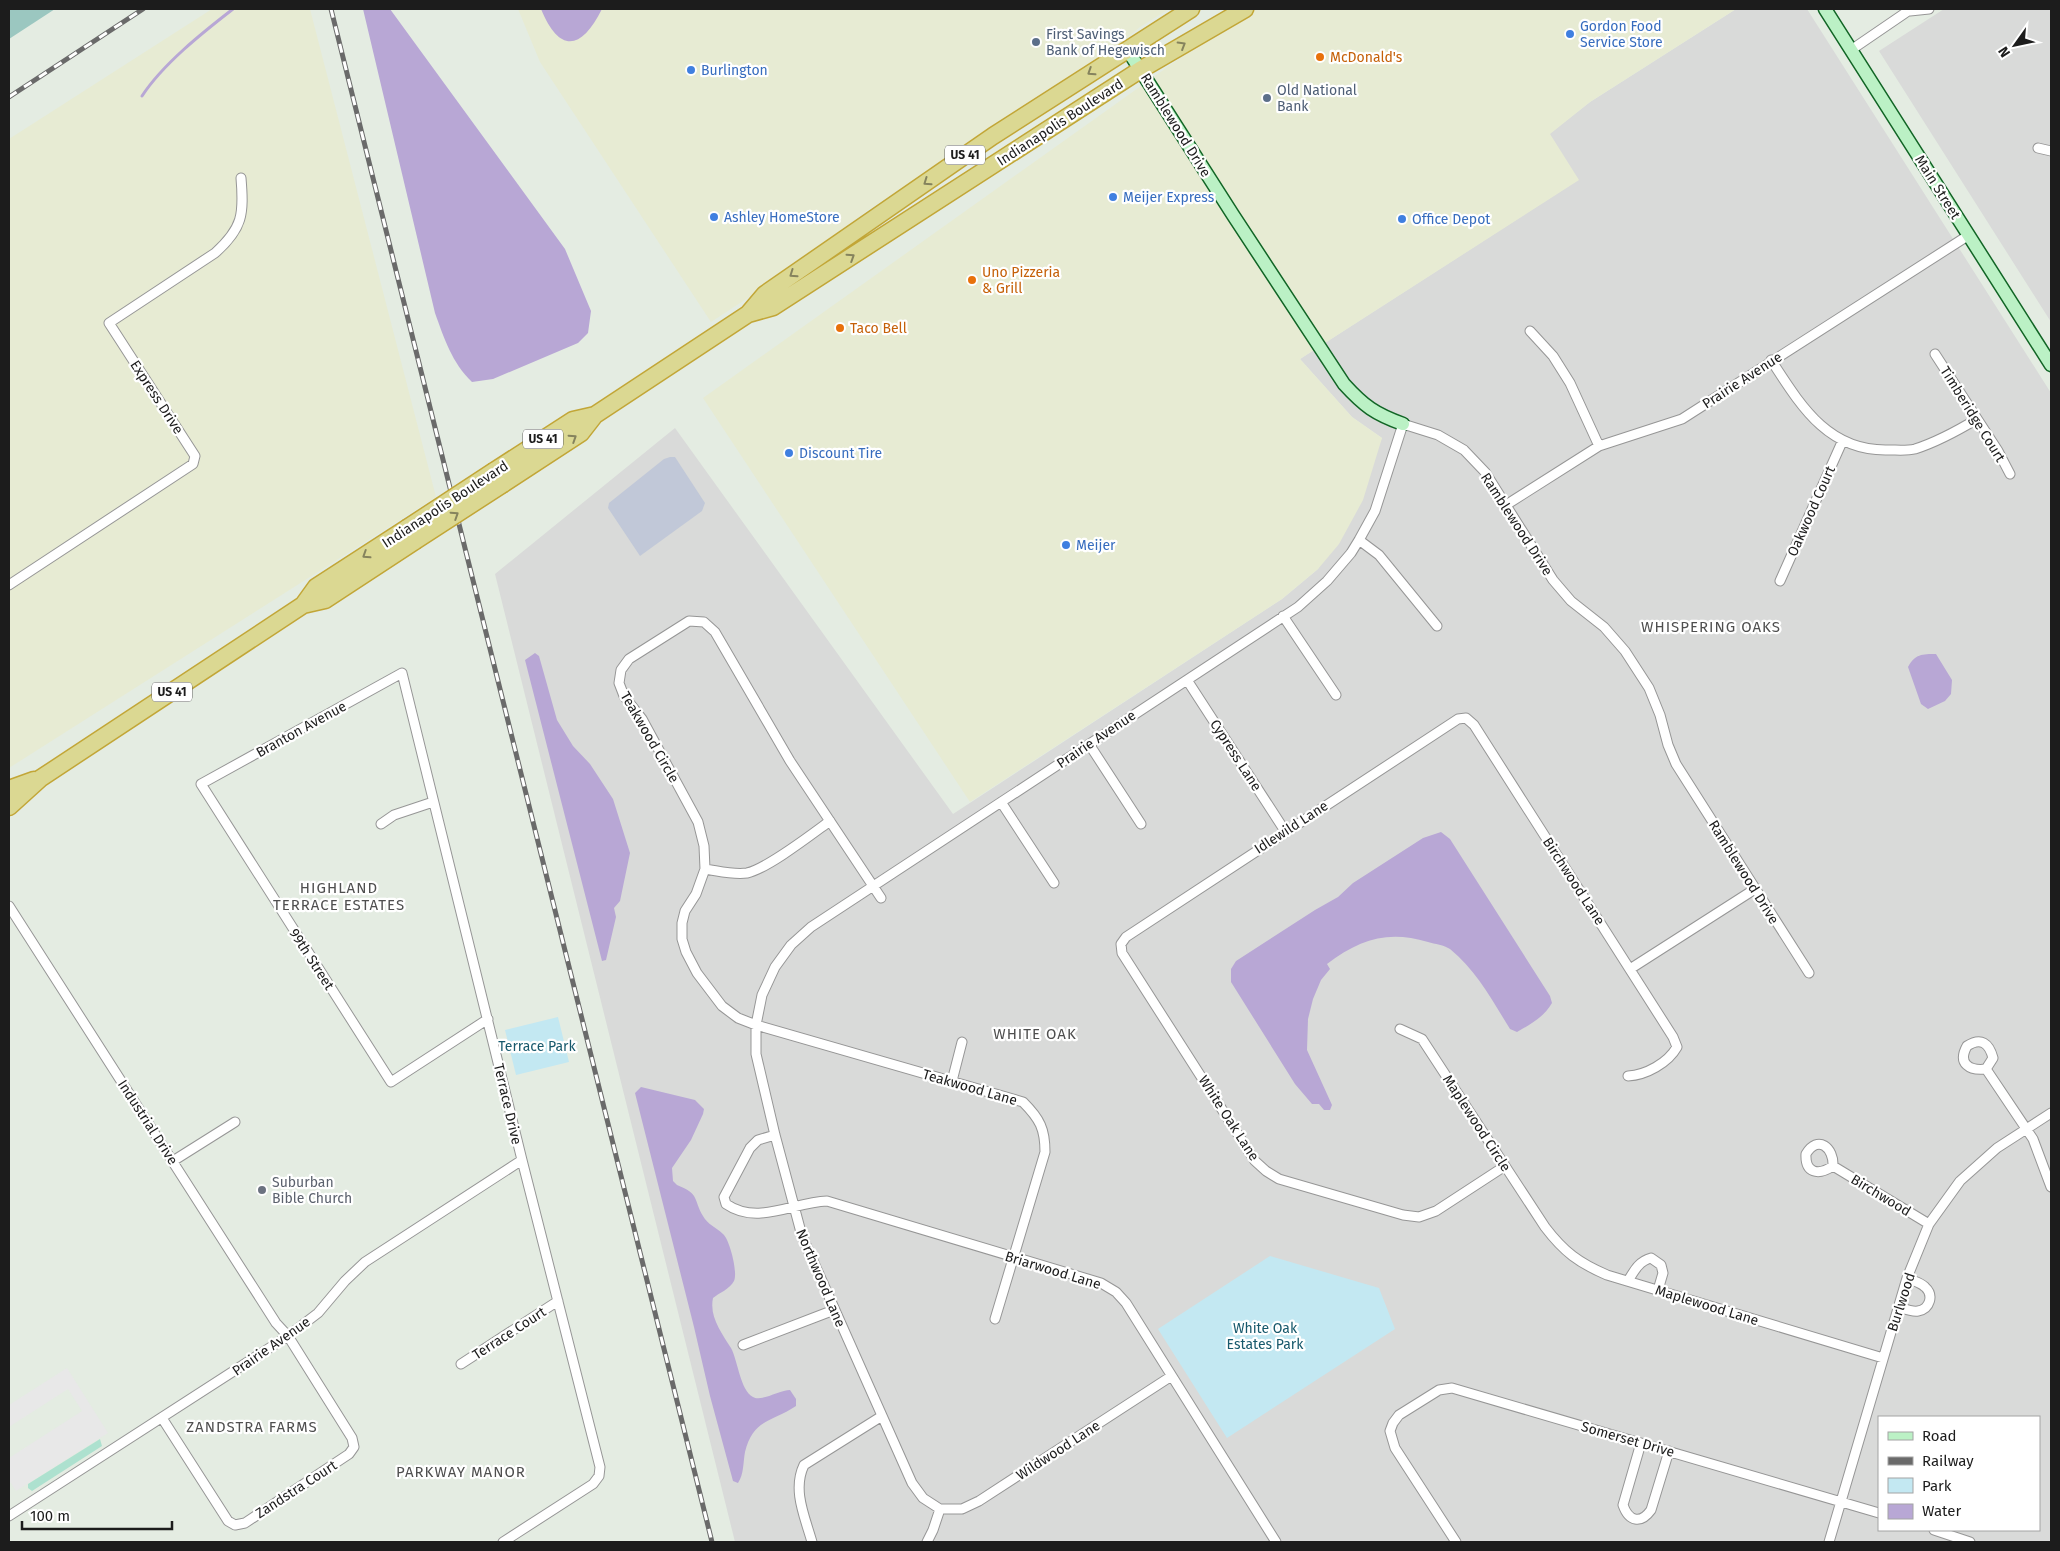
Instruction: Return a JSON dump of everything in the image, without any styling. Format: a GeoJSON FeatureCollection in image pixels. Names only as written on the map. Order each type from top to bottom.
{"type":"FeatureCollection","features":[{"type":"Feature","properties":{"kind":"highway","name":"Indianapolis Boulevard"},"geometry":{"type":"LineString","coordinates":[[748,314],[764,294],[993,136],[1191,9]]}},
{"type":"Feature","properties":{"kind":"highway","name":"Indianapolis Boulevard"},"geometry":{"type":"LineString","coordinates":[[9,808],[41,778],[303,606],[316,587],[411,535],[499,478],[573,420],[595,415],[748,314],[773,307],[1140,70],[1245,9]]}},
{"type":"Feature","properties":{"kind":"highway","name":"Indianapolis Boulevard"},"geometry":{"type":"LineString","coordinates":[[9,789],[41,778]]}},
{"type":"Feature","properties":{"kind":"street","name":"Main Street"},"geometry":{"type":"LineString","coordinates":[[1825,9],[2051,365]]}},
{"type":"Feature","properties":{"kind":"street"},"geometry":{"type":"LineString","coordinates":[[1851,50],[1911,10],[1929,9]]}},
{"type":"Feature","properties":{"kind":"street","name":"Ramblewood Drive"},"geometry":{"type":"LineString","coordinates":[[1127,49],[1344,384],[1363,404],[1383,417],[1438,435],[1464,450],[1485,472],[1553,580],[1571,601],[1604,627],[1625,651],[1648,688],[1660,715],[1668,745],[1676,764],[1809,973]]}},
{"type":"Feature","properties":{"kind":"street"},"geometry":{"type":"LineString","coordinates":[[2038,148],[2051,151]]}},
{"type":"Feature","properties":{"kind":"street","name":"Express Drive"},"geometry":{"type":"LineString","coordinates":[[9,585],[193,464],[195,456],[109,322],[215,253],[228,242],[238,225],[243,207],[241,178]]}},
{"type":"Feature","properties":{"kind":"street","name":"Prairie Avenue"},"geometry":{"type":"LineString","coordinates":[[1506,505],[1599,446],[1682,419],[1771,360],[1969,235]]}},
{"type":"Feature","properties":{"kind":"street"},"geometry":{"type":"LineString","coordinates":[[1530,331],[1553,356],[1570,383],[1599,446]]}},
{"type":"Feature","properties":{"kind":"street","name":"Timberidge Court"},"geometry":{"type":"LineString","coordinates":[[1935,354],[1998,451],[2010,474]]}},
{"type":"Feature","properties":{"kind":"street"},"geometry":{"type":"LineString","coordinates":[[1771,360],[1794,394],[1818,423],[1842,442],[1878,450],[1913,450],[1945,437],[1977,419]]}},
{"type":"Feature","properties":{"kind":"street","name":"Prairie Avenue"},"geometry":{"type":"LineString","coordinates":[[756,1025],[762,995],[775,966],[791,944],[811,927],[1284,616],[1327,582],[1351,553],[1375,511],[1403,424]]}},
{"type":"Feature","properties":{"kind":"street","name":"Oakwood Court"},"geometry":{"type":"LineString","coordinates":[[1780,581],[1842,442]]}},
{"type":"Feature","properties":{"kind":"street"},"geometry":{"type":"LineString","coordinates":[[1359,540],[1379,556],[1437,626]]}},
{"type":"Feature","properties":{"kind":"street"},"geometry":{"type":"LineString","coordinates":[[1284,616],[1336,695]]}},
{"type":"Feature","properties":{"kind":"street","name":"Teakwood Circle"},"geometry":{"type":"LineString","coordinates":[[756,1025],[738,1018],[722,1006],[697,973],[686,952],[682,939],[682,923],[685,912],[696,894],[705,869],[704,846],[698,822],[642,718],[624,696],[619,683],[621,670],[629,659],[689,621],[704,622],[715,632],[790,761],[881,898]]}},
{"type":"Feature","properties":{"kind":"street","name":"Branton Avenue"},"geometry":{"type":"LineString","coordinates":[[201,784],[402,674]]}},
{"type":"Feature","properties":{"kind":"street","name":"Terrace Drive"},"geometry":{"type":"LineString","coordinates":[[402,674],[600,1467],[599,1476],[593,1484],[503,1542]]}},
{"type":"Feature","properties":{"kind":"street","name":"Cypress Lane"},"geometry":{"type":"LineString","coordinates":[[1187,680],[1285,831]]}},
{"type":"Feature","properties":{"kind":"street","name":"Idlewild Lane"},"geometry":{"type":"LineString","coordinates":[[1121,944],[1126,936],[1285,831],[1458,719],[1466,718]]}},
{"type":"Feature","properties":{"kind":"street","name":"Birchwood Lane"},"geometry":{"type":"LineString","coordinates":[[1466,718],[1474,725],[1673,1037],[1676,1048],[1672,1056],[1641,1075],[1628,1076]]}},
{"type":"Feature","properties":{"kind":"street"},"geometry":{"type":"LineString","coordinates":[[1089,744],[1141,824]]}},
{"type":"Feature","properties":{"kind":"street","name":"99th Street"},"geometry":{"type":"LineString","coordinates":[[201,784],[390,1082],[488,1019]]}},
{"type":"Feature","properties":{"kind":"street"},"geometry":{"type":"LineString","coordinates":[[381,824],[394,815],[433,802]]}},
{"type":"Feature","properties":{"kind":"street"},"geometry":{"type":"LineString","coordinates":[[1001,802],[1054,883]]}},
{"type":"Feature","properties":{"kind":"street"},"geometry":{"type":"LineString","coordinates":[[705,869],[734,874],[749,872],[764,866],[830,821]]}},
{"type":"Feature","properties":{"kind":"street"},"geometry":{"type":"LineString","coordinates":[[1630,969],[1755,888]]}},
{"type":"Feature","properties":{"kind":"street","name":"Industrial Drive"},"geometry":{"type":"LineString","coordinates":[[9,906],[276,1323],[288,1336]]}},
{"type":"Feature","properties":{"kind":"street","name":"White Oak Lane"},"geometry":{"type":"LineString","coordinates":[[1121,944],[1122,953],[1255,1161],[1279,1179],[1403,1215],[1420,1217],[1436,1211],[1505,1166]]}},
{"type":"Feature","properties":{"kind":"street","name":"Teakwood Lane"},"geometry":{"type":"LineString","coordinates":[[756,1025],[1024,1102],[1036,1116],[1045,1135],[1045,1152],[995,1319]]}},
{"type":"Feature","properties":{"kind":"street","name":"Northwood Lane"},"geometry":{"type":"LineString","coordinates":[[756,1025],[756,1054],[802,1236],[912,1483],[923,1498],[940,1509]]}},
{"type":"Feature","properties":{"kind":"street","name":"Maplewood Circle"},"geometry":{"type":"LineString","coordinates":[[1400,1029],[1422,1039],[1545,1227]]}},
{"type":"Feature","properties":{"kind":"street"},"geometry":{"type":"LineString","coordinates":[[952,1081],[962,1042]]}},
{"type":"Feature","properties":{"kind":"street"},"geometry":{"type":"LineString","coordinates":[[1986,1069],[2033,1139],[2051,1187]]}},
{"type":"Feature","properties":{"kind":"street","name":"Burlwood"},"geometry":{"type":"LineString","coordinates":[[1829,1542],[1907,1278],[1929,1224],[1960,1181],[1997,1148],[2051,1112]]}},
{"type":"Feature","properties":{"kind":"street"},"geometry":{"type":"LineString","coordinates":[[173,1161],[235,1122]]}},
{"type":"Feature","properties":{"kind":"street","name":"Briarwood Lane"},"geometry":{"type":"LineString","coordinates":[[775,1135],[758,1140],[750,1148],[724,1197],[726,1204],[734,1210],[768,1214],[811,1202],[827,1201],[1101,1283],[1116,1292],[1126,1303],[1272,1541]]}},
{"type":"Feature","properties":{"kind":"street","name":"Prairie Avenue"},"geometry":{"type":"LineString","coordinates":[[9,1516],[288,1336],[318,1314],[345,1281],[366,1262],[522,1160]]}},
{"type":"Feature","properties":{"kind":"street","name":"Birchwood"},"geometry":{"type":"LineString","coordinates":[[1833,1166],[1929,1224]]}},
{"type":"Feature","properties":{"kind":"street","name":"Maplewood Lane"},"geometry":{"type":"LineString","coordinates":[[1545,1227],[1556,1242],[1586,1266],[1628,1281],[1883,1358]]}},
{"type":"Feature","properties":{"kind":"street"},"geometry":{"type":"LineString","coordinates":[[1628,1281],[1638,1265],[1645,1259],[1652,1258],[1661,1265],[1663,1273],[1658,1290]]}},
{"type":"Feature","properties":{"kind":"street"},"geometry":{"type":"LineString","coordinates":[[1899,1307],[1919,1311],[1925,1308],[1930,1299],[1927,1288],[1907,1278]]}},
{"type":"Feature","properties":{"kind":"street","name":"Terrace Court"},"geometry":{"type":"LineString","coordinates":[[461,1364],[558,1301]]}},
{"type":"Feature","properties":{"kind":"street"},"geometry":{"type":"LineString","coordinates":[[743,1345],[834,1310]]}},
{"type":"Feature","properties":{"kind":"street","name":"Zandstra Court"},"geometry":{"type":"LineString","coordinates":[[162,1418],[228,1521],[235,1525],[245,1523],[349,1454],[354,1447],[352,1438],[288,1336]]}},
{"type":"Feature","properties":{"kind":"street","name":"Wildwood Lane"},"geometry":{"type":"LineString","coordinates":[[940,1509],[962,1509],[979,1501],[1170,1376]]}},
{"type":"Feature","properties":{"kind":"street","name":"Somerset Drive"},"geometry":{"type":"LineString","coordinates":[[1456,1542],[1396,1448],[1390,1431],[1399,1415],[1439,1390],[1452,1388],[1878,1513]]}},
{"type":"Feature","properties":{"kind":"street"},"geometry":{"type":"LineString","coordinates":[[812,1542],[798,1492],[800,1475],[804,1465],[882,1416]]}},
{"type":"Feature","properties":{"kind":"street"},"geometry":{"type":"LineString","coordinates":[[1641,1443],[1623,1505],[1626,1513],[1631,1518],[1640,1520],[1646,1517],[1651,1510],[1669,1451]]}},
{"type":"Feature","properties":{"kind":"street"},"geometry":{"type":"LineString","coordinates":[[927,1542],[934,1530],[940,1509]]}},
{"type":"Feature","properties":{"kind":"street"},"geometry":{"type":"LineString","coordinates":[[1937,1531],[1970,1542]]}},
{"type":"Feature","properties":{"kind":"shaded area"},"geometry":{"type":"Polygon","coordinates":[[[9,9],[55,9],[9,39],[9,9]]]}},
{"type":"Feature","properties":{"kind":"shaded area"},"geometry":{"type":"Polygon","coordinates":[[[212,9],[310,9],[436,497],[9,768],[9,139],[212,9]]]}},
{"type":"Feature","properties":{"kind":"shaded area"},"geometry":{"type":"Polygon","coordinates":[[[518,9],[1169,9],[1140,27],[1102,58],[868,210],[757,292],[711,322],[540,62],[518,9]]]}},
{"type":"Feature","properties":{"kind":"shaded area"},"geometry":{"type":"Polygon","coordinates":[[[1249,9],[1736,9],[1590,102],[1550,134],[1579,180],[1300,359],[1352,417],[1382,438],[1363,500],[1339,544],[1318,569],[1282,599],[970,802],[703,398],[1249,9]]]}},
{"type":"Feature","properties":{"kind":"shaded area"},"geometry":{"type":"Polygon","coordinates":[[[1736,9],[1807,9],[2051,393],[2051,1542],[735,1542],[495,574],[675,428],[953,814],[1282,599],[1318,569],[1382,438],[1352,417],[1300,359],[1578,180],[1549,134],[1590,102],[1736,9]]]}},
{"type":"Feature","properties":{"kind":"shaded area"},"geometry":{"type":"Polygon","coordinates":[[[1944,9],[2051,9],[2051,322],[1879,51],[1944,9]]]}},
{"type":"Feature","properties":{"kind":"shaded area"},"geometry":{"type":"Polygon","coordinates":[[[675,457],[705,503],[702,511],[640,556],[608,508],[609,503],[664,459],[675,457]]]}},
{"type":"Feature","properties":{"kind":"shaded area"},"geometry":{"type":"Polygon","coordinates":[[[67,1368],[108,1433],[16,1491],[9,1480],[9,1458],[82,1411],[68,1389],[9,1427],[9,1405],[67,1368]]]}},
{"type":"Feature","properties":{"kind":"shaded area"},"geometry":{"type":"Polygon","coordinates":[[[100,1439],[102,1446],[32,1491],[28,1488],[28,1484],[100,1439]]]}},
{"type":"Feature","properties":{"kind":"green space","name":"Terrace Park"},"geometry":{"type":"Polygon","coordinates":[[[558,1017],[569,1062],[516,1075],[505,1030],[558,1017]]]}},
{"type":"Feature","properties":{"kind":"green space","name":"White Oak Estates Park"},"geometry":{"type":"Polygon","coordinates":[[[1270,1256],[1379,1288],[1395,1329],[1227,1438],[1158,1329],[1270,1256]]]}},
{"type":"Feature","properties":{"kind":"water"},"geometry":{"type":"Polygon","coordinates":[[[363,9],[390,9],[565,249],[591,311],[588,333],[578,343],[493,379],[472,382],[459,367],[449,350],[435,313],[363,9]]]}},
{"type":"Feature","properties":{"kind":"water"},"geometry":{"type":"Polygon","coordinates":[[[541,9],[602,9],[587,32],[579,39],[571,41],[563,40],[556,34],[548,24],[541,9]]]}},
{"type":"Feature","properties":{"kind":"water"},"geometry":{"type":"Polygon","coordinates":[[[535,653],[539,656],[557,720],[573,746],[590,764],[613,799],[630,853],[620,901],[614,908],[616,917],[606,960],[602,961],[525,660],[535,653]]]}},
{"type":"Feature","properties":{"kind":"water"},"geometry":{"type":"Polygon","coordinates":[[[1936,654],[1952,680],[1951,694],[1945,701],[1928,709],[1921,704],[1908,667],[1916,657],[1936,654]]]}},
{"type":"Feature","properties":{"kind":"water"},"geometry":{"type":"Polygon","coordinates":[[[1441,832],[1450,839],[1550,996],[1552,1003],[1541,1016],[1517,1032],[1510,1029],[1468,966],[1450,949],[1414,938],[1400,937],[1375,939],[1351,948],[1327,964],[1330,969],[1321,980],[1313,999],[1308,1019],[1307,1050],[1332,1105],[1330,1110],[1324,1110],[1319,1104],[1312,1104],[1295,1084],[1231,982],[1231,969],[1236,961],[1338,897],[1353,883],[1423,838],[1441,832]]]}},
{"type":"Feature","properties":{"kind":"water"},"geometry":{"type":"Polygon","coordinates":[[[641,1087],[695,1100],[704,1109],[691,1140],[672,1168],[673,1181],[693,1194],[705,1219],[726,1237],[731,1249],[734,1264],[734,1281],[713,1298],[713,1312],[720,1331],[731,1348],[742,1382],[749,1393],[753,1397],[761,1398],[790,1390],[796,1399],[796,1406],[764,1423],[753,1433],[745,1452],[738,1483],[733,1481],[710,1396],[635,1093],[641,1087]]]}},
{"type":"Feature","properties":{"kind":"waterway"},"geometry":{"type":"LineString","coordinates":[[142,96],[172,61],[233,9]]}},
{"type":"Feature","properties":{"kind":"railway"},"geometry":{"type":"LineString","coordinates":[[9,97],[143,9]]}},
{"type":"Feature","properties":{"kind":"railway"},"geometry":{"type":"LineString","coordinates":[[331,9],[712,1542]]}},
{"type":"Feature","properties":{"kind":"place","name":"Gordon Food Service Store"},"geometry":{"type":"Point","coordinates":[1570,34]}},
{"type":"Feature","properties":{"kind":"place","name":"First Savings Bank of Hegewisch"},"geometry":{"type":"Point","coordinates":[1036,42]}},
{"type":"Feature","properties":{"kind":"place","name":"McDonald's"},"geometry":{"type":"Point","coordinates":[1320,57]}},
{"type":"Feature","properties":{"kind":"place","name":"Burlington"},"geometry":{"type":"Point","coordinates":[691,70]}},
{"type":"Feature","properties":{"kind":"place","name":"Old National Bank"},"geometry":{"type":"Point","coordinates":[1267,98]}},
{"type":"Feature","properties":{"kind":"place","name":"Meijer Express"},"geometry":{"type":"Point","coordinates":[1113,197]}},
{"type":"Feature","properties":{"kind":"place","name":"Ashley HomeStore"},"geometry":{"type":"Point","coordinates":[714,217]}},
{"type":"Feature","properties":{"kind":"place","name":"Office Depot"},"geometry":{"type":"Point","coordinates":[1402,219]}},
{"type":"Feature","properties":{"kind":"place","name":"Uno Pizzeria & Grill"},"geometry":{"type":"Point","coordinates":[972,280]}},
{"type":"Feature","properties":{"kind":"place","name":"Taco Bell"},"geometry":{"type":"Point","coordinates":[840,328]}},
{"type":"Feature","properties":{"kind":"place","name":"Discount Tire"},"geometry":{"type":"Point","coordinates":[789,453]}},
{"type":"Feature","properties":{"kind":"place","name":"Meijer"},"geometry":{"type":"Point","coordinates":[1066,545]}},
{"type":"Feature","properties":{"kind":"place","name":"Suburban Bible Church"},"geometry":{"type":"Point","coordinates":[262,1190]}},
{"type":"Feature","properties":{"kind":"district","name":"WHISPERING OAKS"},"geometry":{"type":"Point","coordinates":[1711,627]}},
{"type":"Feature","properties":{"kind":"district","name":"HIGHLAND TERRACE ESTATES"},"geometry":{"type":"Point","coordinates":[339,896]}},
{"type":"Feature","properties":{"kind":"district","name":"WHITE OAK"},"geometry":{"type":"Point","coordinates":[1035,1034]}},
{"type":"Feature","properties":{"kind":"district","name":"ZANDSTRA FARMS"},"geometry":{"type":"Point","coordinates":[252,1427]}},
{"type":"Feature","properties":{"kind":"district","name":"PARKWAY MANOR"},"geometry":{"type":"Point","coordinates":[461,1472]}}]}
